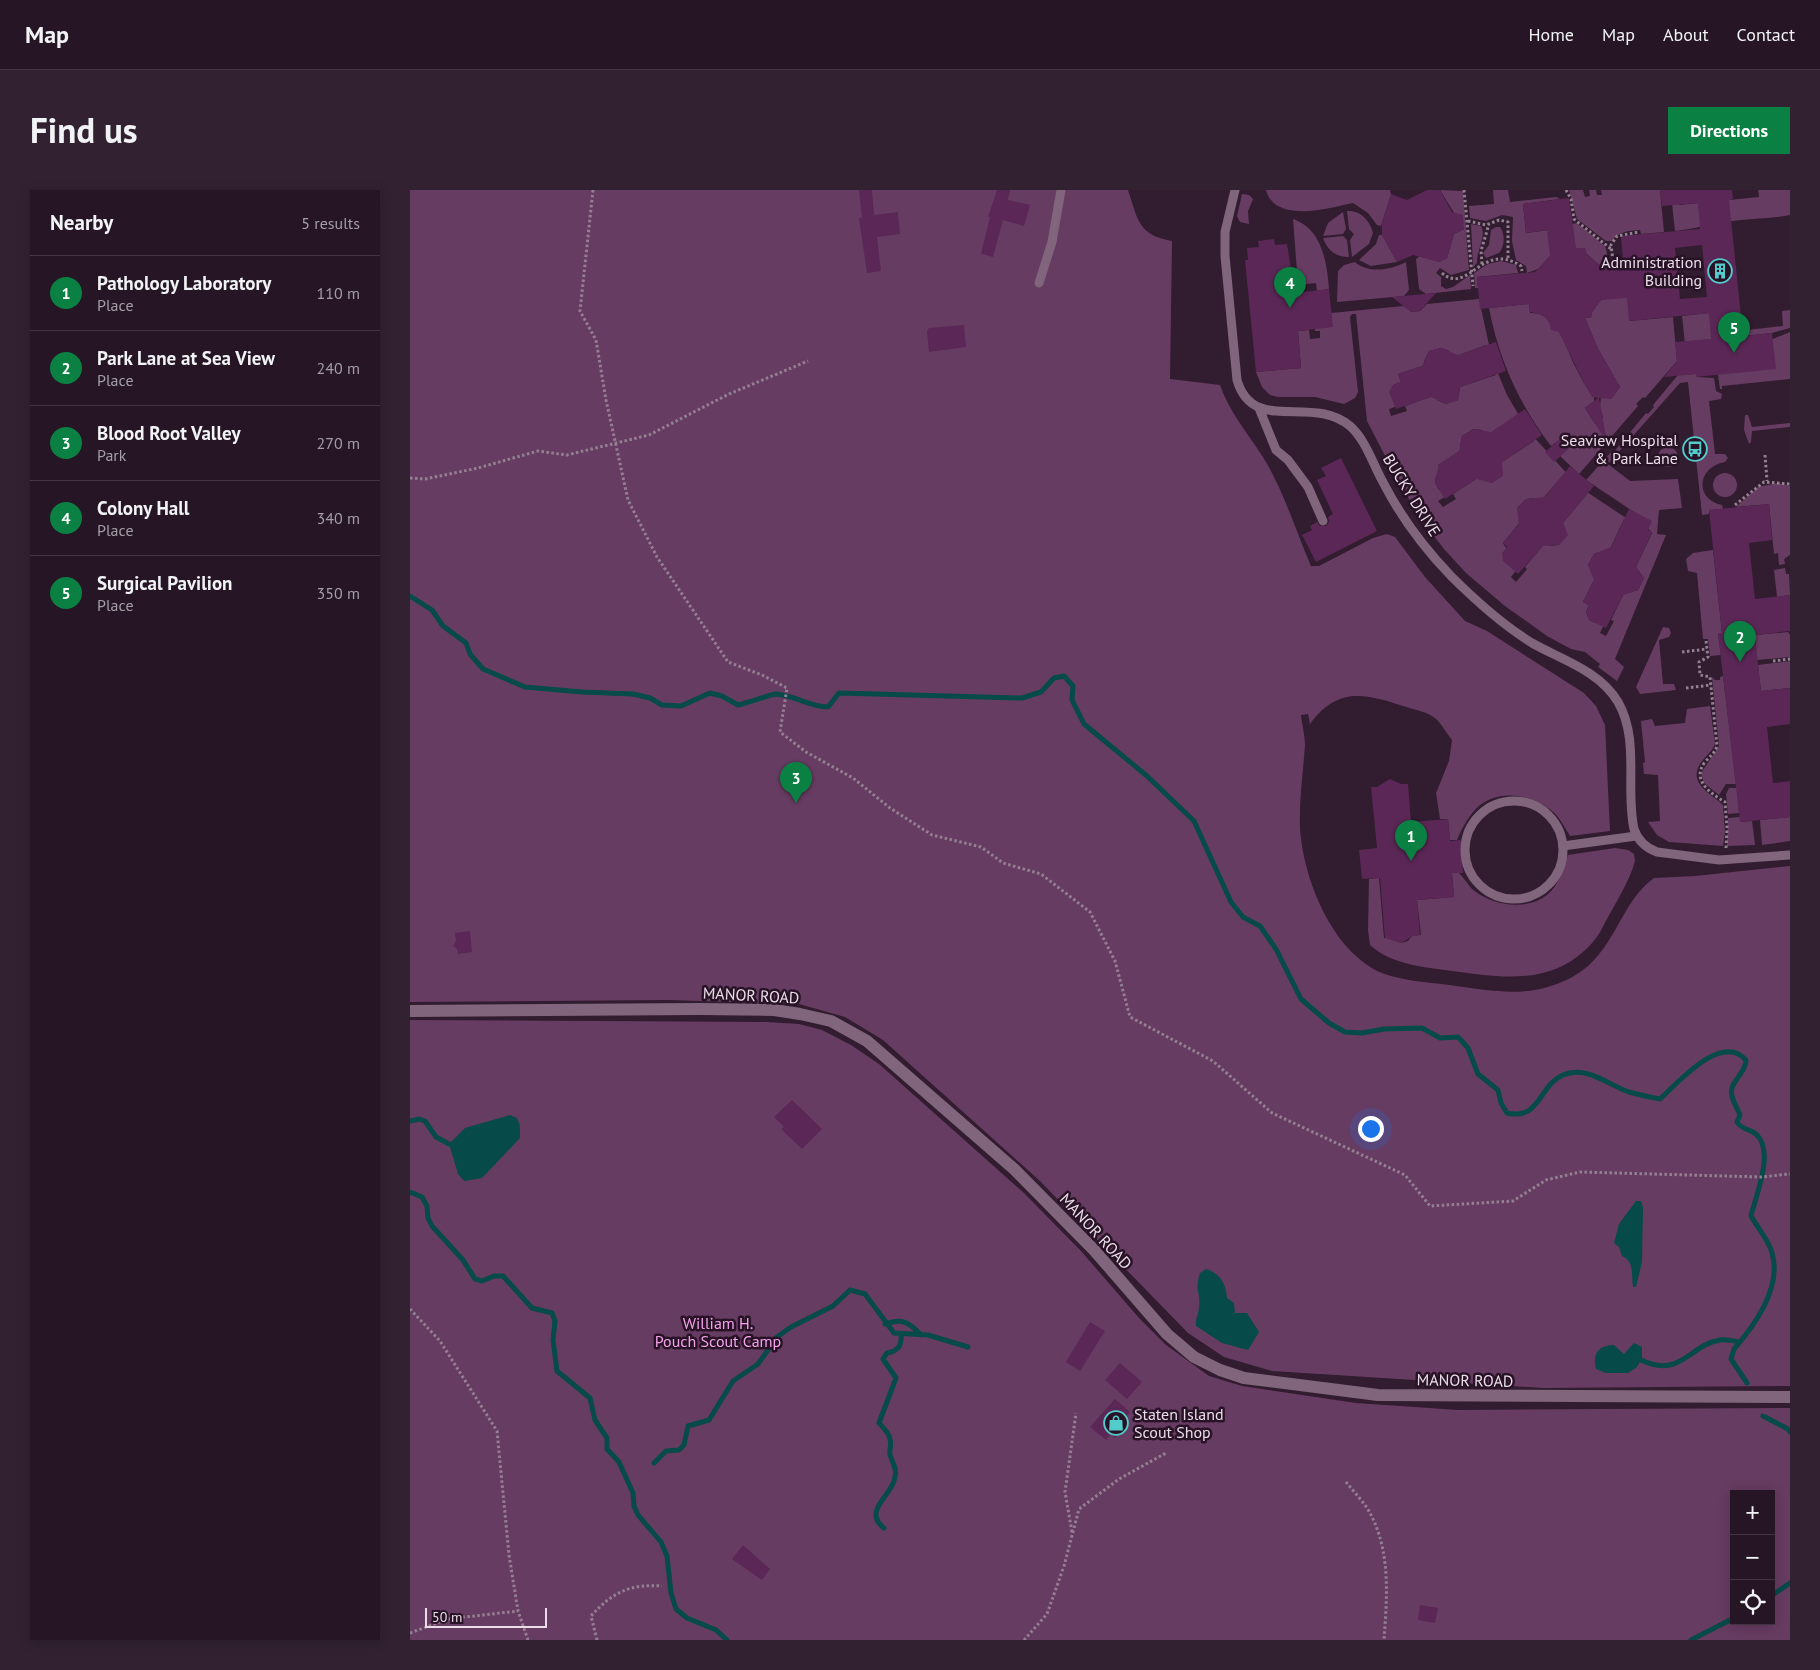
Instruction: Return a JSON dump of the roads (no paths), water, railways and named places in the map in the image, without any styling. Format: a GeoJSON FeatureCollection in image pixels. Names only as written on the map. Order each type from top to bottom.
{"type":"FeatureCollection","features":[{"type":"Feature","properties":{"kind":"street","name":"MANOR ROAD"},"geometry":{"type":"LineString","coordinates":[[410,1011],[755,1010],[800,1014],[831,1022],[867,1041],[1014,1169],[1094,1250],[1167,1334],[1194,1357],[1220,1370],[1244,1378],[1378,1395],[1790,1397]]}},
{"type":"Feature","properties":{"kind":"lane"},"geometry":{"type":"LineString","coordinates":[[1039,283],[1052,242],[1061,190]]}},
{"type":"Feature","properties":{"kind":"lane"},"geometry":{"type":"LineString","coordinates":[[1235,190],[1225,232],[1224,256],[1237,380],[1241,392],[1247,401],[1259,408],[1276,450],[1288,460],[1308,487],[1323,521]]}},
{"type":"Feature","properties":{"kind":"lane","name":"BUCKY DRIVE"},"geometry":{"type":"LineString","coordinates":[[1259,408],[1274,411],[1330,414],[1351,427],[1364,446],[1403,517],[1450,575],[1482,605],[1531,642],[1586,672],[1611,692],[1621,707],[1627,726],[1632,822],[1638,839]]}},
{"type":"Feature","properties":{"kind":"lane"},"geometry":{"type":"LineString","coordinates":[[1508,801],[1519,801],[1540,809],[1556,825],[1563,846],[1560,867],[1548,885],[1531,896],[1520,899],[1499,897],[1480,886],[1472,878],[1465,857],[1467,835],[1478,816],[1487,808],[1508,801]]}},
{"type":"Feature","properties":{"kind":"lane"},"geometry":{"type":"LineString","coordinates":[[1563,846],[1638,839],[1648,849],[1658,852],[1719,860],[1790,855]]}},
{"type":"Feature","properties":{"kind":"waterway"},"geometry":{"type":"LineString","coordinates":[[410,596],[432,610],[443,626],[466,643],[470,654],[483,669],[525,687],[633,694],[650,698],[662,705],[681,706],[710,693],[722,696],[738,705],[775,694],[828,707],[839,693],[1022,698],[1041,692],[1054,678],[1064,676],[1073,686],[1072,700],[1084,724],[1147,776],[1194,821],[1231,902],[1243,917],[1260,926],[1276,949],[1301,999],[1329,1023],[1345,1032],[1362,1033],[1384,1029],[1422,1028],[1440,1038],[1458,1037],[1468,1048],[1478,1074],[1498,1090],[1501,1103],[1507,1113],[1518,1114],[1526,1112],[1533,1107],[1549,1086],[1563,1075],[1580,1072],[1589,1074],[1629,1092],[1660,1099],[1700,1063],[1725,1052],[1736,1053],[1746,1060],[1743,1070],[1732,1086],[1731,1091],[1733,1101],[1740,1115],[1737,1122],[1741,1127],[1756,1134],[1764,1151],[1760,1185],[1751,1216],[1768,1243],[1774,1266],[1773,1279],[1765,1305],[1750,1329],[1734,1349],[1731,1359],[1747,1383]]}},
{"type":"Feature","properties":{"kind":"waterway"},"geometry":{"type":"LineString","coordinates":[[410,1121],[419,1119],[425,1121],[436,1137],[449,1144]]}},
{"type":"Feature","properties":{"kind":"waterway"},"geometry":{"type":"LineString","coordinates":[[410,1192],[422,1197],[427,1206],[428,1218],[432,1226],[463,1260],[475,1279],[482,1281],[494,1276],[503,1276],[532,1308],[552,1313],[555,1321],[553,1340],[557,1371],[590,1398],[595,1420],[607,1438],[607,1449],[619,1462],[633,1493],[634,1506],[638,1515],[661,1542],[667,1556],[671,1593],[676,1609],[687,1618],[716,1630],[727,1640]]}},
{"type":"Feature","properties":{"kind":"waterway"},"geometry":{"type":"LineString","coordinates":[[654,1463],[666,1451],[679,1450],[684,1445],[688,1426],[709,1420],[733,1381],[758,1364],[777,1337],[791,1327],[833,1306],[850,1290],[865,1294],[894,1333],[928,1335],[968,1347]]}},
{"type":"Feature","properties":{"kind":"waterway"},"geometry":{"type":"LineString","coordinates":[[885,1324],[896,1321],[905,1322],[921,1335]]}},
{"type":"Feature","properties":{"kind":"waterway"},"geometry":{"type":"LineString","coordinates":[[884,1528],[878,1522],[877,1510],[894,1481],[895,1467],[890,1455],[891,1443],[889,1437],[886,1430],[879,1423],[896,1378],[883,1359],[887,1353],[894,1351],[898,1347],[901,1342],[901,1334]]}},
{"type":"Feature","properties":{"kind":"waterway"},"geometry":{"type":"LineString","coordinates":[[1641,1360],[1655,1365],[1666,1366],[1684,1359],[1709,1343],[1722,1340],[1740,1342]]}},
{"type":"Feature","properties":{"kind":"waterway"},"geometry":{"type":"LineString","coordinates":[[1763,1416],[1788,1429],[1790,1432]]}},
{"type":"Feature","properties":{"kind":"waterway"},"geometry":{"type":"LineString","coordinates":[[1775,1593],[1790,1583]]}},
{"type":"Feature","properties":{"kind":"waterway"},"geometry":{"type":"LineString","coordinates":[[1691,1640],[1730,1620]]}},
{"type":"Feature","properties":{"kind":"place","name":"Administration Building"},"geometry":{"type":"Point","coordinates":[1720,271]}},
{"type":"Feature","properties":{"kind":"place","name":"Colony Hall"},"geometry":{"type":"Point","coordinates":[1290,308]}},
{"type":"Feature","properties":{"kind":"place","name":"Surgical Pavilion"},"geometry":{"type":"Point","coordinates":[1734,353]}},
{"type":"Feature","properties":{"kind":"place","name":"Seaview Hospital & Park Lane"},"geometry":{"type":"Point","coordinates":[1695,449]}},
{"type":"Feature","properties":{"kind":"place","name":"Park Lane at Sea View"},"geometry":{"type":"Point","coordinates":[1740,662]}},
{"type":"Feature","properties":{"kind":"place","name":"Blood Root Valley"},"geometry":{"type":"Point","coordinates":[796,803]}},
{"type":"Feature","properties":{"kind":"place","name":"Pathology Laboratory"},"geometry":{"type":"Point","coordinates":[1411,861]}},
{"type":"Feature","properties":{"kind":"place","name":"Staten Island Scout Shop"},"geometry":{"type":"Point","coordinates":[1116,1423]}},
{"type":"Feature","properties":{"kind":"park label","name":"William H. Pouch Scout Camp"},"geometry":{"type":"Point","coordinates":[718,1332]}}]}
